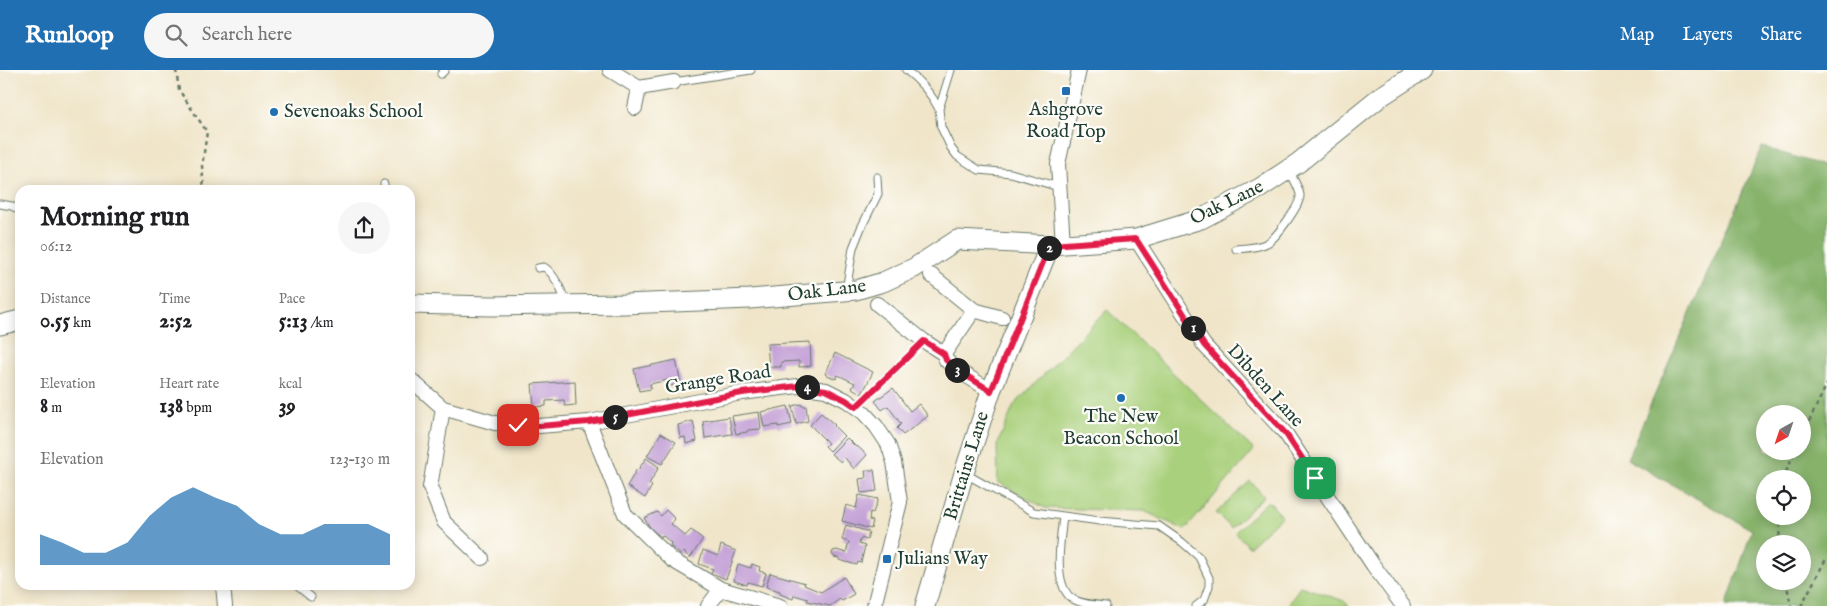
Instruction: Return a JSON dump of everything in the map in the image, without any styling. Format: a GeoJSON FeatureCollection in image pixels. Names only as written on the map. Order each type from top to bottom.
{"type":"FeatureCollection","features":[{"type":"Feature","properties":{"kind":"street"},"geometry":{"type":"LineString","coordinates":[[610,70],[639,88],[674,82]]}},
{"type":"Feature","properties":{"kind":"street"},"geometry":{"type":"LineString","coordinates":[[1057,245],[1060,188],[1058,164],[1079,70]]}},
{"type":"Feature","properties":{"kind":"street","name":"Oak Lane"},"geometry":{"type":"LineString","coordinates":[[415,304],[566,306],[750,299],[846,291],[883,282],[914,268],[957,240],[1057,245],[1136,239],[1201,219],[1260,188],[1289,169],[1380,97],[1422,70]]}},
{"type":"Feature","properties":{"kind":"street"},"geometry":{"type":"LineString","coordinates":[[635,108],[639,88]]}},
{"type":"Feature","properties":{"kind":"street","name":"Dibden Lane"},"geometry":{"type":"LineString","coordinates":[[1136,239],[1204,345],[1286,434],[1373,566],[1403,606]]}},
{"type":"Feature","properties":{"kind":"street","name":"Brittains Lane"},"geometry":{"type":"LineString","coordinates":[[925,606],[964,473],[991,391],[1057,245]]}},
{"type":"Feature","properties":{"kind":"street"},"geometry":{"type":"LineString","coordinates":[[931,275],[974,310],[1002,318]]}},
{"type":"Feature","properties":{"kind":"street"},"geometry":{"type":"LineString","coordinates":[[877,304],[924,341],[944,354],[946,360],[954,368],[991,391]]}},
{"type":"Feature","properties":{"kind":"street"},"geometry":{"type":"LineString","coordinates":[[944,354],[974,310]]}},
{"type":"Feature","properties":{"kind":"street"},"geometry":{"type":"LineString","coordinates":[[0,325],[15,321]]}},
{"type":"Feature","properties":{"kind":"street","name":"Grange Road"},"geometry":{"type":"LineString","coordinates":[[415,383],[444,408],[502,424],[539,426],[589,422],[742,393],[798,386],[826,390],[856,407],[876,426],[888,444],[894,462],[900,502],[874,606]]}},
{"type":"Feature","properties":{"kind":"street"},"geometry":{"type":"LineString","coordinates":[[444,408],[430,487],[444,522],[482,558]]}},
{"type":"Feature","properties":{"kind":"street"},"geometry":{"type":"LineString","coordinates":[[589,422],[625,514],[672,560],[721,589],[780,606]]}},
{"type":"Feature","properties":{"kind":"street"},"geometry":{"type":"LineString","coordinates":[[708,606],[721,589]]}},
{"type":"Feature","properties":{"kind":"street"},"geometry":{"type":"LineString","coordinates":[[223,590],[225,606]]}},
{"type":"Feature","properties":{"kind":"lane"},"geometry":{"type":"LineString","coordinates":[[674,82],[751,70]]}},
{"type":"Feature","properties":{"kind":"lane"},"geometry":{"type":"LineString","coordinates":[[906,70],[918,80],[940,109]]}},
{"type":"Feature","properties":{"kind":"lane"},"geometry":{"type":"LineString","coordinates":[[951,70],[940,109],[941,127],[957,156],[979,170],[1011,173],[1060,188]]}},
{"type":"Feature","properties":{"kind":"lane"},"geometry":{"type":"LineString","coordinates":[[1236,249],[1268,243],[1296,207],[1300,194],[1289,169]]}},
{"type":"Feature","properties":{"kind":"lane"},"geometry":{"type":"LineString","coordinates":[[846,291],[853,248],[878,194],[877,177]]}},
{"type":"Feature","properties":{"kind":"lane"},"geometry":{"type":"LineString","coordinates":[[0,204],[15,208]]}},
{"type":"Feature","properties":{"kind":"lane"},"geometry":{"type":"LineString","coordinates":[[538,268],[544,266],[550,271],[566,306]]}},
{"type":"Feature","properties":{"kind":"lane"},"geometry":{"type":"LineString","coordinates":[[964,473],[1034,512],[1100,522],[1159,526],[1199,557],[1209,578],[1209,586],[1204,600],[1196,606]]}},
{"type":"Feature","properties":{"kind":"lane"},"geometry":{"type":"LineString","coordinates":[[1063,516],[1059,556],[1064,589],[1070,597],[1088,604],[1106,606]]}},
{"type":"Feature","properties":{"kind":"lane"},"geometry":{"type":"LineString","coordinates":[[302,590],[311,597]]}},
{"type":"Feature","properties":{"kind":"path"},"geometry":{"type":"LineString","coordinates":[[176,70],[179,90],[207,132],[202,166],[204,185]]}},
{"type":"Feature","properties":{"kind":"path"},"geometry":{"type":"LineString","coordinates":[[856,407],[924,341]]}},
{"type":"Feature","properties":{"kind":"path"},"geometry":{"type":"LineString","coordinates":[[1811,417],[1827,384]]}},
{"type":"Feature","properties":{"kind":"path"},"geometry":{"type":"LineString","coordinates":[[1801,606],[1827,557]]}},
{"type":"Feature","properties":{"kind":"path"},"geometry":{"type":"LineString","coordinates":[[1788,590],[1791,606]]}},
{"type":"Feature","properties":{"kind":"green space"},"geometry":{"type":"Polygon","coordinates":[[[1762,147],[1827,167],[1827,606],[1726,606],[1752,530],[1627,459],[1762,147]]]}},
{"type":"Feature","properties":{"kind":"green space"},"geometry":{"type":"Polygon","coordinates":[[[1107,310],[1254,450],[1185,530],[1144,511],[1045,508],[998,482],[997,445],[1014,405],[1107,310]]]}},
{"type":"Feature","properties":{"kind":"green space"},"geometry":{"type":"Polygon","coordinates":[[[1250,481],[1264,496],[1231,528],[1216,513],[1250,481]]]}},
{"type":"Feature","properties":{"kind":"green space"},"geometry":{"type":"Polygon","coordinates":[[[1268,501],[1282,516],[1249,547],[1235,532],[1268,501]]]}},
{"type":"Feature","properties":{"kind":"green space"},"geometry":{"type":"Polygon","coordinates":[[[1300,586],[1344,601],[1349,606],[1288,606],[1300,586]]]}},
{"type":"Feature","properties":{"kind":"building"},"geometry":{"type":"Polygon","coordinates":[[[810,342],[811,366],[799,367],[799,361],[781,362],[781,367],[769,367],[767,344],[810,342]]]}},
{"type":"Feature","properties":{"kind":"building"},"geometry":{"type":"Polygon","coordinates":[[[835,353],[873,372],[862,394],[852,388],[855,383],[838,375],[836,379],[825,374],[835,353]]]}},
{"type":"Feature","properties":{"kind":"building"},"geometry":{"type":"Polygon","coordinates":[[[676,360],[681,384],[670,386],[668,380],[650,384],[651,389],[639,391],[634,369],[676,360]]]}},
{"type":"Feature","properties":{"kind":"building"},"geometry":{"type":"Polygon","coordinates":[[[575,381],[576,405],[565,406],[564,400],[546,401],[546,406],[534,407],[532,384],[575,381]]]}},
{"type":"Feature","properties":{"kind":"building"},"geometry":{"type":"Polygon","coordinates":[[[893,388],[910,411],[919,404],[928,416],[903,435],[897,428],[901,424],[888,406],[882,410],[875,401],[893,388]]]}},
{"type":"Feature","properties":{"kind":"building"},"geometry":{"type":"Polygon","coordinates":[[[801,404],[806,406],[808,421],[796,424],[792,406],[801,404]]]}},
{"type":"Feature","properties":{"kind":"building"},"geometry":{"type":"Polygon","coordinates":[[[788,406],[792,424],[764,427],[761,412],[788,406]]]}},
{"type":"Feature","properties":{"kind":"building"},"geometry":{"type":"Polygon","coordinates":[[[759,412],[761,429],[748,430],[747,432],[736,434],[732,416],[759,412]]]}},
{"type":"Feature","properties":{"kind":"building"},"geometry":{"type":"Polygon","coordinates":[[[821,413],[844,436],[830,451],[825,446],[828,443],[810,425],[821,413]]]}},
{"type":"Feature","properties":{"kind":"building"},"geometry":{"type":"Polygon","coordinates":[[[729,417],[732,434],[705,438],[703,421],[729,417]]]}},
{"type":"Feature","properties":{"kind":"building"},"geometry":{"type":"Polygon","coordinates":[[[693,421],[697,441],[686,444],[685,437],[680,438],[678,425],[693,421]]]}},
{"type":"Feature","properties":{"kind":"building"},"geometry":{"type":"Polygon","coordinates":[[[661,433],[676,442],[662,464],[647,456],[661,433]]]}},
{"type":"Feature","properties":{"kind":"building"},"geometry":{"type":"Polygon","coordinates":[[[847,438],[867,455],[854,469],[845,458],[841,462],[831,454],[847,438]]]}},
{"type":"Feature","properties":{"kind":"building"},"geometry":{"type":"Polygon","coordinates":[[[646,458],[659,467],[649,484],[652,486],[645,498],[627,486],[646,458]]]}},
{"type":"Feature","properties":{"kind":"building"},"geometry":{"type":"Polygon","coordinates":[[[874,470],[877,491],[861,493],[859,479],[866,478],[865,471],[874,470]]]}},
{"type":"Feature","properties":{"kind":"building"},"geometry":{"type":"Polygon","coordinates":[[[859,495],[878,499],[873,513],[870,512],[869,520],[873,521],[871,529],[842,521],[846,505],[856,508],[859,495]]]}},
{"type":"Feature","properties":{"kind":"building"},"geometry":{"type":"Polygon","coordinates":[[[666,510],[675,519],[671,524],[685,536],[691,530],[703,539],[690,558],[684,552],[681,555],[670,546],[671,543],[651,529],[644,518],[657,512],[661,516],[666,510]]]}},
{"type":"Feature","properties":{"kind":"building"},"geometry":{"type":"Polygon","coordinates":[[[846,525],[869,532],[867,540],[861,538],[859,544],[865,546],[861,563],[858,562],[857,565],[839,560],[839,558],[834,557],[832,554],[833,551],[837,550],[846,553],[849,542],[842,540],[846,525]]]}},
{"type":"Feature","properties":{"kind":"building"},"geometry":{"type":"Polygon","coordinates":[[[721,545],[736,551],[726,579],[711,573],[713,569],[699,564],[703,550],[718,556],[721,545]]]}},
{"type":"Feature","properties":{"kind":"building"},"geometry":{"type":"Polygon","coordinates":[[[738,564],[751,568],[752,564],[760,567],[759,571],[766,573],[762,586],[748,582],[747,585],[734,581],[738,564]]]}},
{"type":"Feature","properties":{"kind":"building"},"geometry":{"type":"Polygon","coordinates":[[[770,573],[805,583],[804,585],[821,592],[844,577],[854,594],[842,601],[840,599],[830,606],[807,601],[808,599],[794,595],[793,599],[780,594],[780,591],[766,587],[770,573]]]}},
{"type":"Feature","properties":{"kind":"place","name":"Ashgrove Road Top"},"geometry":{"type":"Point","coordinates":[1066,91]}},
{"type":"Feature","properties":{"kind":"place","name":"Sevenoaks School"},"geometry":{"type":"Point","coordinates":[274,112]}},
{"type":"Feature","properties":{"kind":"place","name":"The New Beacon School"},"geometry":{"type":"Point","coordinates":[1121,398]}},
{"type":"Feature","properties":{"kind":"place","name":"Julians Way"},"geometry":{"type":"Point","coordinates":[887,559]}},
{"type":"Feature","properties":{"kind":"route"},"geometry":{"type":"LineString","coordinates":[[518,425],[539,426],[589,422],[742,393],[798,386],[826,390],[856,407],[924,341],[944,354],[946,360],[954,368],[991,391],[1050,245],[1136,239],[1204,345],[1286,434],[1315,478]]}}]}
